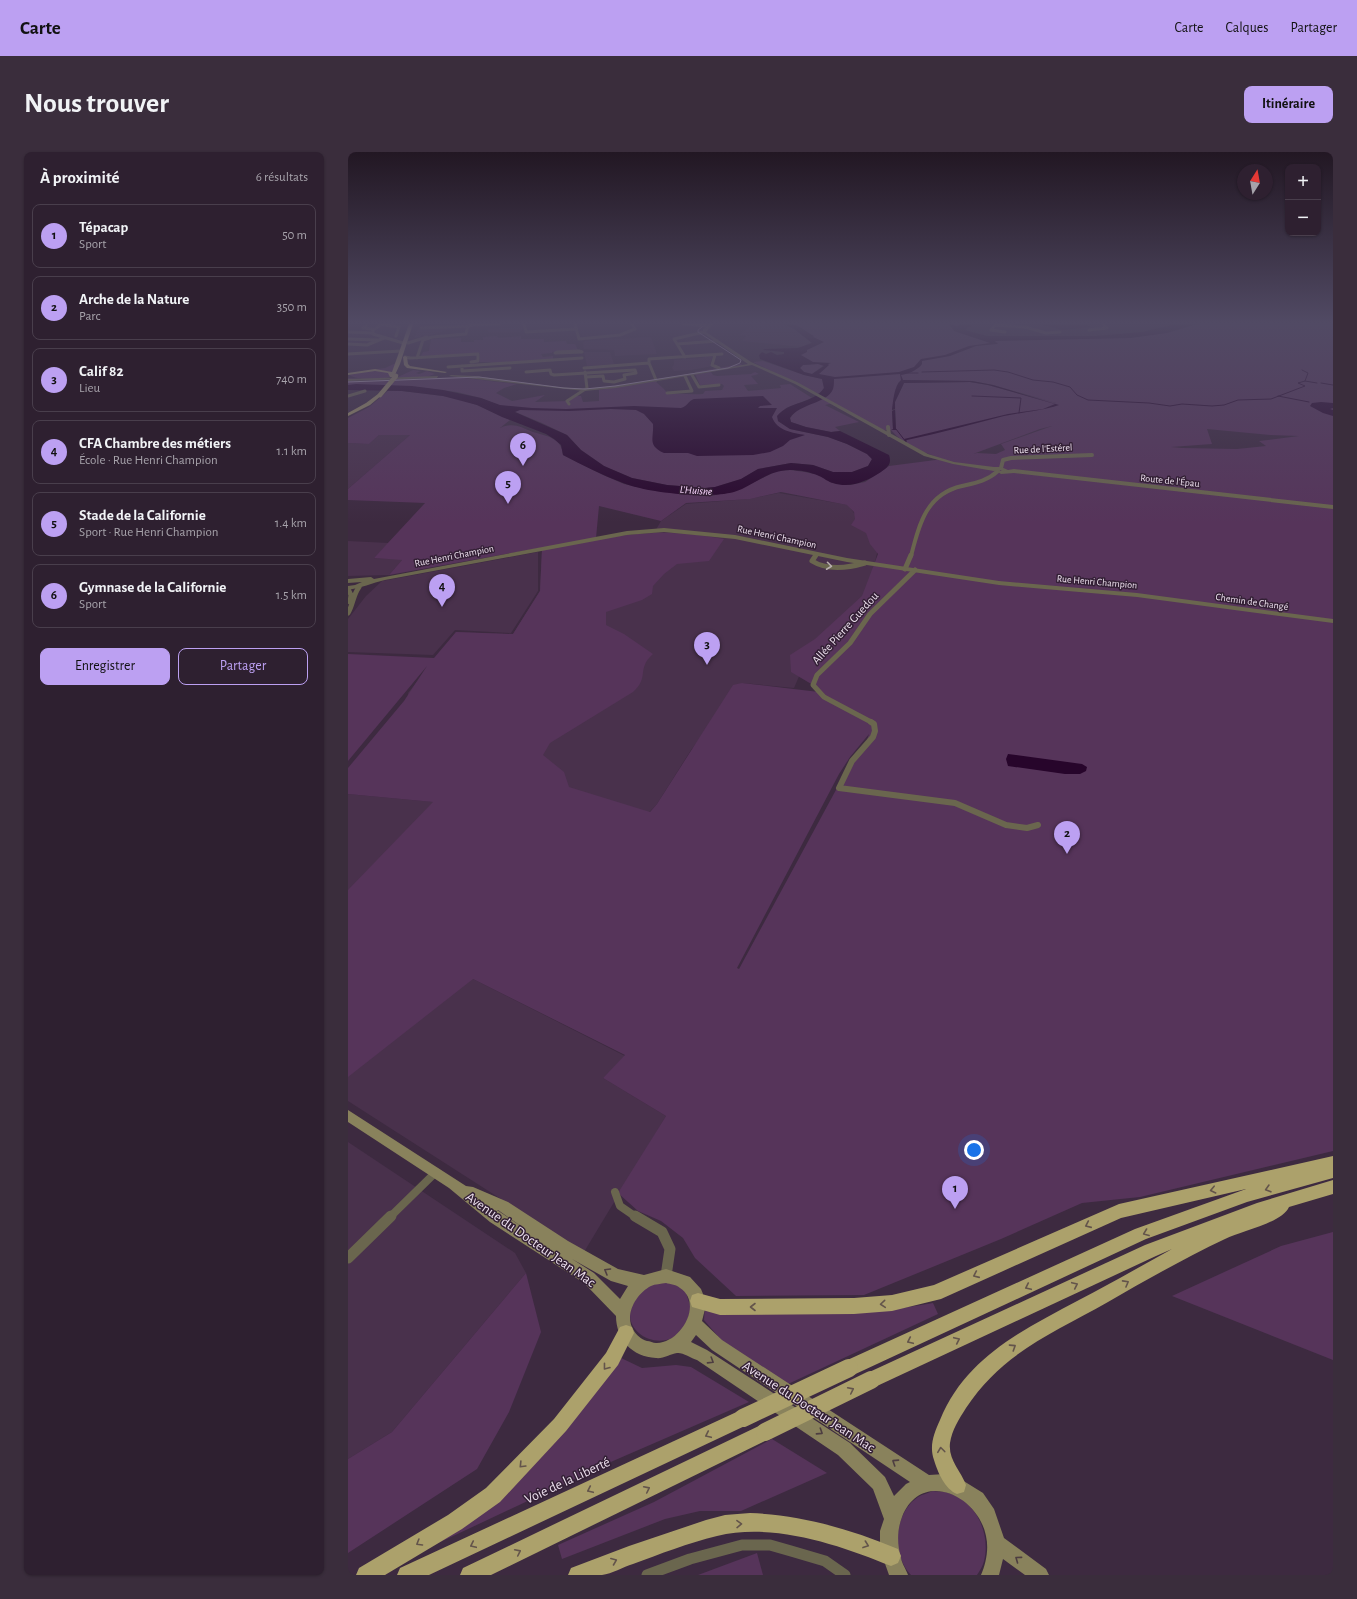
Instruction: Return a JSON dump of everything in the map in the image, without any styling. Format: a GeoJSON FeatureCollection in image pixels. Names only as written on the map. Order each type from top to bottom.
{"type":"FeatureCollection","features":[{"type":"Feature","properties":{"kind":"highway"},"geometry":{"type":"LineString","coordinates":[[698,1300],[720,1307],[854,1306],[892,1303],[935,1293],[1119,1211],[1333,1162]]}},
{"type":"Feature","properties":{"kind":"highway","name":"Voie de la Liberté"},"geometry":{"type":"LineString","coordinates":[[407,1575],[849,1368],[1141,1234],[1247,1195],[1333,1171]]}},
{"type":"Feature","properties":{"kind":"highway"},"geometry":{"type":"LineString","coordinates":[[470,1575],[871,1380],[1151,1250],[1257,1210],[1333,1187]]}},
{"type":"Feature","properties":{"kind":"highway"},"geometry":{"type":"LineString","coordinates":[[957,1485],[947,1470],[942,1457],[941,1443],[943,1432],[966,1392],[976,1378],[988,1366],[1014,1346],[1070,1314],[1194,1246],[1223,1232],[1268,1215],[1279,1209],[1291,1199]]}},
{"type":"Feature","properties":{"kind":"highway"},"geometry":{"type":"LineString","coordinates":[[366,1575],[455,1522],[493,1494],[560,1425],[612,1359],[626,1333]]}},
{"type":"Feature","properties":{"kind":"highway"},"geometry":{"type":"LineString","coordinates":[[578,1575],[633,1553],[702,1531],[730,1524],[758,1523],[796,1528],[852,1540],[891,1556]]}},
{"type":"Feature","properties":{"kind":"main road"},"geometry":{"type":"LineString","coordinates":[[348,414],[377,395],[381,390]]}},
{"type":"Feature","properties":{"kind":"main road"},"geometry":{"type":"LineString","coordinates":[[348,1116],[454,1184]]}},
{"type":"Feature","properties":{"kind":"main road","name":"Avenue du Docteur Jean Mac"},"geometry":{"type":"LineString","coordinates":[[454,1184],[503,1206],[563,1246],[616,1276],[644,1282]]}},
{"type":"Feature","properties":{"kind":"main road","name":"Avenue du Docteur Jean Mac"},"geometry":{"type":"LineString","coordinates":[[454,1184],[495,1217],[589,1278],[623,1313]]}},
{"type":"Feature","properties":{"kind":"main road"},"geometry":{"type":"LineString","coordinates":[[666,1276],[679,1278],[688,1284],[695,1292],[698,1300],[695,1324],[690,1332],[676,1344],[660,1350],[651,1350],[634,1343],[626,1333],[623,1324],[623,1313],[629,1296],[636,1288],[652,1278],[666,1276]]}},
{"type":"Feature","properties":{"kind":"main road","name":"Avenue du Docteur Jean Mac"},"geometry":{"type":"LineString","coordinates":[[695,1324],[717,1345],[927,1483]]}},
{"type":"Feature","properties":{"kind":"main road","name":"Avenue du Docteur Jean Mac"},"geometry":{"type":"LineString","coordinates":[[676,1344],[702,1355],[844,1449],[878,1483],[884,1492],[892,1517]]}},
{"type":"Feature","properties":{"kind":"main road"},"geometry":{"type":"LineString","coordinates":[[899,1575],[891,1556],[889,1543],[892,1517],[898,1505],[906,1495],[916,1487],[927,1483],[942,1482],[957,1485],[971,1494],[983,1507],[992,1524],[996,1543],[995,1556],[990,1575]]}},
{"type":"Feature","properties":{"kind":"main road"},"geometry":{"type":"LineString","coordinates":[[996,1543],[1040,1575]]}},
{"type":"Feature","properties":{"kind":"street"},"geometry":{"type":"LineString","coordinates":[[569,404],[567,401],[583,390]]}},
{"type":"Feature","properties":{"kind":"street"},"geometry":{"type":"LineString","coordinates":[[667,393],[692,390]]}},
{"type":"Feature","properties":{"kind":"street"},"geometry":{"type":"LineString","coordinates":[[809,390],[926,455],[939,460],[966,466],[1000,470]]}},
{"type":"Feature","properties":{"kind":"street"},"geometry":{"type":"LineString","coordinates":[[348,396],[365,391]]}},
{"type":"Feature","properties":{"kind":"street"},"geometry":{"type":"LineString","coordinates":[[888,427],[889,435]]}},
{"type":"Feature","properties":{"kind":"street","name":"Rue de l'Estérel"},"geometry":{"type":"LineString","coordinates":[[1000,470],[1003,460],[1011,458],[1092,455]]}},
{"type":"Feature","properties":{"kind":"street"},"geometry":{"type":"LineString","coordinates":[[905,569],[910,559],[919,525],[938,496],[954,487],[988,480],[1000,470]]}},
{"type":"Feature","properties":{"kind":"street","name":"Route de l'Épau"},"geometry":{"type":"LineString","coordinates":[[1000,470],[1333,507]]}},
{"type":"Feature","properties":{"kind":"street","name":"Rue Henri Champion"},"geometry":{"type":"LineString","coordinates":[[362,583],[627,533],[654,530],[735,537],[816,554],[853,564],[865,563],[999,583],[1168,599]]}},
{"type":"Feature","properties":{"kind":"street"},"geometry":{"type":"LineString","coordinates":[[816,554],[812,561],[819,565],[842,568],[853,564]]}},
{"type":"Feature","properties":{"kind":"street","name":"Allée Pierre Guedou"},"geometry":{"type":"LineString","coordinates":[[915,570],[870,614],[850,642],[818,675],[813,685],[824,697],[874,724],[875,732],[870,741],[855,757],[847,769],[839,788],[954,802],[967,807],[997,823],[1027,829],[1038,825]]}},
{"type":"Feature","properties":{"kind":"street"},"geometry":{"type":"LineString","coordinates":[[349,580],[362,583]]}},
{"type":"Feature","properties":{"kind":"street"},"geometry":{"type":"LineString","coordinates":[[348,607],[351,600],[351,595],[348,589],[362,583]]}},
{"type":"Feature","properties":{"kind":"street"},"geometry":{"type":"LineString","coordinates":[[348,613],[353,605],[356,591],[362,583]]}},
{"type":"Feature","properties":{"kind":"street","name":"Chemin de Changé"},"geometry":{"type":"LineString","coordinates":[[1168,599],[1333,621]]}},
{"type":"Feature","properties":{"kind":"street"},"geometry":{"type":"LineString","coordinates":[[348,1258],[436,1172]]}},
{"type":"Feature","properties":{"kind":"street"},"geometry":{"type":"LineString","coordinates":[[615,1192],[620,1206],[643,1222],[662,1232],[670,1249],[666,1276]]}},
{"type":"Feature","properties":{"kind":"street"},"geometry":{"type":"LineString","coordinates":[[647,1575],[690,1559],[742,1545],[770,1545],[826,1561],[845,1575]]}},
{"type":"Feature","properties":{"kind":"shaded area"},"geometry":{"type":"Polygon","coordinates":[[[444,390],[500,390],[496,393],[512,401],[545,395],[535,402],[569,401],[576,396],[581,396],[583,402],[599,401],[599,390],[665,390],[668,394],[703,394],[705,391],[800,390],[812,398],[786,408],[778,421],[790,429],[828,437],[847,444],[867,454],[872,459],[868,466],[852,472],[833,472],[813,465],[791,463],[758,469],[741,479],[715,487],[705,488],[667,485],[632,478],[604,466],[581,450],[567,435],[542,423],[481,398],[444,390]]]}},
{"type":"Feature","properties":{"kind":"shaded area"},"geometry":{"type":"Polygon","coordinates":[[[811,390],[822,390],[820,394],[811,390]]]}},
{"type":"Feature","properties":{"kind":"shaded area"},"geometry":{"type":"Polygon","coordinates":[[[824,390],[896,390],[892,410],[894,410],[892,411],[893,430],[896,430],[895,402],[900,390],[1008,390],[1056,403],[1012,390],[1333,390],[1333,1151],[1140,1197],[1082,1203],[1001,1239],[864,1295],[736,1296],[695,1258],[683,1238],[661,1221],[638,1211],[618,1193],[666,1116],[603,1078],[625,1055],[473,979],[348,1077],[348,890],[433,802],[348,794],[348,768],[404,701],[427,666],[348,761],[348,654],[434,658],[456,632],[513,634],[540,591],[542,549],[612,537],[640,534],[680,533],[724,539],[709,561],[677,564],[664,574],[653,586],[652,594],[642,600],[606,612],[606,625],[624,634],[653,654],[645,664],[641,682],[633,692],[550,743],[543,755],[564,772],[569,787],[650,812],[657,804],[733,685],[742,683],[819,692],[813,685],[791,672],[790,655],[815,639],[862,596],[878,554],[870,544],[866,533],[851,525],[855,519],[854,512],[847,505],[781,492],[750,499],[686,503],[661,521],[599,506],[596,538],[389,575],[402,560],[374,558],[425,503],[348,500],[348,489],[410,435],[379,435],[369,444],[348,443],[348,418],[369,407],[388,391],[402,391],[462,400],[510,420],[500,428],[513,425],[553,439],[560,445],[563,455],[624,484],[650,490],[711,496],[735,491],[777,471],[790,470],[805,472],[819,475],[832,483],[850,485],[865,482],[889,466],[943,459],[915,448],[902,440],[891,430],[882,430],[833,403],[825,405],[859,422],[835,427],[840,431],[831,432],[806,427],[791,422],[790,418],[798,409],[823,395],[824,390]],[[1052,426],[1040,429],[973,454],[996,454],[1005,450],[1001,444],[1052,426]],[[1207,429],[1212,444],[1171,447],[1237,449],[1266,446],[1259,441],[1299,436],[1270,435],[1207,429]],[[869,734],[850,757],[839,774],[737,968],[739,969],[850,764],[866,743],[869,734]]]}},
{"type":"Feature","properties":{"kind":"shaded area"},"geometry":{"type":"Polygon","coordinates":[[[379,435],[410,435],[348,489],[348,443],[369,444],[379,435]]]}},
{"type":"Feature","properties":{"kind":"shaded area"},"geometry":{"type":"Polygon","coordinates":[[[779,493],[848,505],[869,533],[878,549],[867,596],[803,667],[794,688],[742,683],[691,750],[657,804],[578,888],[473,979],[625,1056],[603,1078],[666,1116],[584,1252],[348,1101],[348,794],[434,802],[408,693],[456,632],[513,634],[540,591],[542,549],[621,536],[654,533],[661,521],[686,504],[748,499],[779,493]]]}},
{"type":"Feature","properties":{"kind":"shaded area"},"geometry":{"type":"Polygon","coordinates":[[[348,541],[389,543],[374,558],[403,559],[389,575],[348,576],[348,541]]]}},
{"type":"Feature","properties":{"kind":"shaded area"},"geometry":{"type":"Polygon","coordinates":[[[538,552],[538,591],[511,633],[455,630],[433,655],[348,652],[348,619],[366,596],[382,581],[538,552]]]}},
{"type":"Feature","properties":{"kind":"shaded area"},"geometry":{"type":"Polygon","coordinates":[[[348,1142],[515,1253],[526,1273],[392,1432],[348,1459],[348,1142]]]}},
{"type":"Feature","properties":{"kind":"shaded area"},"geometry":{"type":"Polygon","coordinates":[[[1333,1232],[1333,1360],[1172,1296],[1281,1246],[1333,1232]]]}},
{"type":"Feature","properties":{"kind":"shaded area"},"geometry":{"type":"Polygon","coordinates":[[[526,1273],[541,1332],[509,1412],[477,1469],[348,1553],[348,1459],[392,1432],[526,1273]]]}},
{"type":"Feature","properties":{"kind":"shaded area"},"geometry":{"type":"Polygon","coordinates":[[[668,1281],[685,1290],[691,1308],[684,1328],[675,1337],[663,1341],[652,1340],[642,1336],[634,1328],[630,1318],[631,1307],[647,1286],[654,1283],[668,1281]]]}},
{"type":"Feature","properties":{"kind":"shaded area"},"geometry":{"type":"Polygon","coordinates":[[[933,1303],[938,1314],[788,1384],[723,1342],[704,1320],[705,1307],[819,1312],[876,1310],[933,1303]]]}},
{"type":"Feature","properties":{"kind":"shaded area"},"geometry":{"type":"Polygon","coordinates":[[[619,1357],[642,1368],[676,1365],[691,1367],[749,1402],[613,1461],[434,1545],[619,1357]]]}},
{"type":"Feature","properties":{"kind":"shaded area"},"geometry":{"type":"Polygon","coordinates":[[[772,1439],[827,1473],[741,1511],[700,1511],[665,1519],[562,1559],[558,1545],[654,1502],[772,1439]]]}},
{"type":"Feature","properties":{"kind":"shaded area"},"geometry":{"type":"Polygon","coordinates":[[[933,1491],[947,1492],[959,1497],[974,1511],[979,1520],[983,1530],[986,1551],[984,1563],[977,1575],[911,1575],[905,1566],[900,1556],[898,1545],[900,1523],[910,1504],[918,1497],[933,1491]]]}},
{"type":"Feature","properties":{"kind":"shaded area"},"geometry":{"type":"Polygon","coordinates":[[[757,1553],[763,1575],[698,1575],[757,1553]]]}},
{"type":"Feature","properties":{"kind":"water","name":"L'Huisne"},"geometry":{"type":"Polygon","coordinates":[[[370,390],[445,390],[481,398],[500,405],[566,409],[634,406],[681,408],[694,399],[763,396],[772,405],[760,406],[758,408],[777,408],[772,417],[774,422],[781,428],[805,435],[790,440],[783,446],[770,452],[753,455],[697,456],[688,453],[664,453],[655,447],[652,441],[653,424],[644,414],[636,410],[520,410],[515,412],[567,435],[581,450],[604,466],[632,478],[667,485],[705,488],[715,487],[741,479],[758,469],[791,463],[813,465],[833,472],[852,472],[868,466],[872,459],[867,454],[847,444],[828,437],[790,429],[778,421],[777,416],[782,411],[814,397],[822,390],[832,390],[825,398],[794,413],[790,418],[791,422],[806,427],[831,432],[840,431],[889,455],[890,461],[886,468],[864,481],[852,485],[839,485],[809,472],[790,470],[767,475],[734,492],[694,495],[647,490],[607,477],[563,455],[561,445],[546,434],[502,417],[477,405],[443,396],[402,391],[370,390]]]}},
{"type":"Feature","properties":{"kind":"water"},"geometry":{"type":"Polygon","coordinates":[[[895,390],[900,390],[895,402],[895,409],[892,409],[895,390]]]}},
{"type":"Feature","properties":{"kind":"water"},"geometry":{"type":"Polygon","coordinates":[[[1007,390],[1059,405],[1052,407],[1039,410],[1004,416],[907,440],[907,442],[904,443],[906,442],[904,439],[1008,414],[1043,409],[1055,404],[1007,390]]]}},
{"type":"Feature","properties":{"kind":"water"},"geometry":{"type":"Polygon","coordinates":[[[1312,403],[1333,403],[1333,408],[1330,409],[1333,410],[1333,416],[1323,413],[1310,406],[1312,403]]]}},
{"type":"Feature","properties":{"kind":"water"},"geometry":{"type":"Polygon","coordinates":[[[892,410],[895,410],[896,430],[891,430],[893,429],[892,411],[894,411],[892,410]]]}},
{"type":"Feature","properties":{"kind":"water"},"geometry":{"type":"Polygon","coordinates":[[[1008,754],[1082,764],[1087,767],[1086,771],[1080,774],[1065,774],[1008,766],[1006,759],[1008,754]]]}},
{"type":"Feature","properties":{"kind":"waterway"},"geometry":{"type":"LineString","coordinates":[[1073,390],[1077,395],[1088,400],[1149,403],[1170,406],[1182,404],[1212,406],[1224,405],[1238,400],[1271,399],[1279,396]]}},
{"type":"Feature","properties":{"kind":"waterway"},"geometry":{"type":"LineString","coordinates":[[1279,396],[1293,390]]}},
{"type":"Feature","properties":{"kind":"waterway"},"geometry":{"type":"LineString","coordinates":[[972,396],[1021,398],[1019,413]]}},
{"type":"Feature","properties":{"kind":"waterway"},"geometry":{"type":"LineString","coordinates":[[1279,396],[1309,402]]}},
{"type":"Feature","properties":{"kind":"waterway"},"geometry":{"type":"LineString","coordinates":[[896,429],[906,442]]}},
{"type":"Feature","properties":{"kind":"place","name":"Gymnase de la Californie"},"geometry":{"type":"Point","coordinates":[523,466]}},
{"type":"Feature","properties":{"kind":"place","name":"Stade de la Californie"},"geometry":{"type":"Point","coordinates":[508,504]}},
{"type":"Feature","properties":{"kind":"place","name":"CFA Chambre des métiers"},"geometry":{"type":"Point","coordinates":[442,607]}},
{"type":"Feature","properties":{"kind":"place","name":"Calif 82"},"geometry":{"type":"Point","coordinates":[707,665]}},
{"type":"Feature","properties":{"kind":"place","name":"Arche de la Nature"},"geometry":{"type":"Point","coordinates":[1067,854]}},
{"type":"Feature","properties":{"kind":"place","name":"Tépacap"},"geometry":{"type":"Point","coordinates":[955,1209]}}]}
